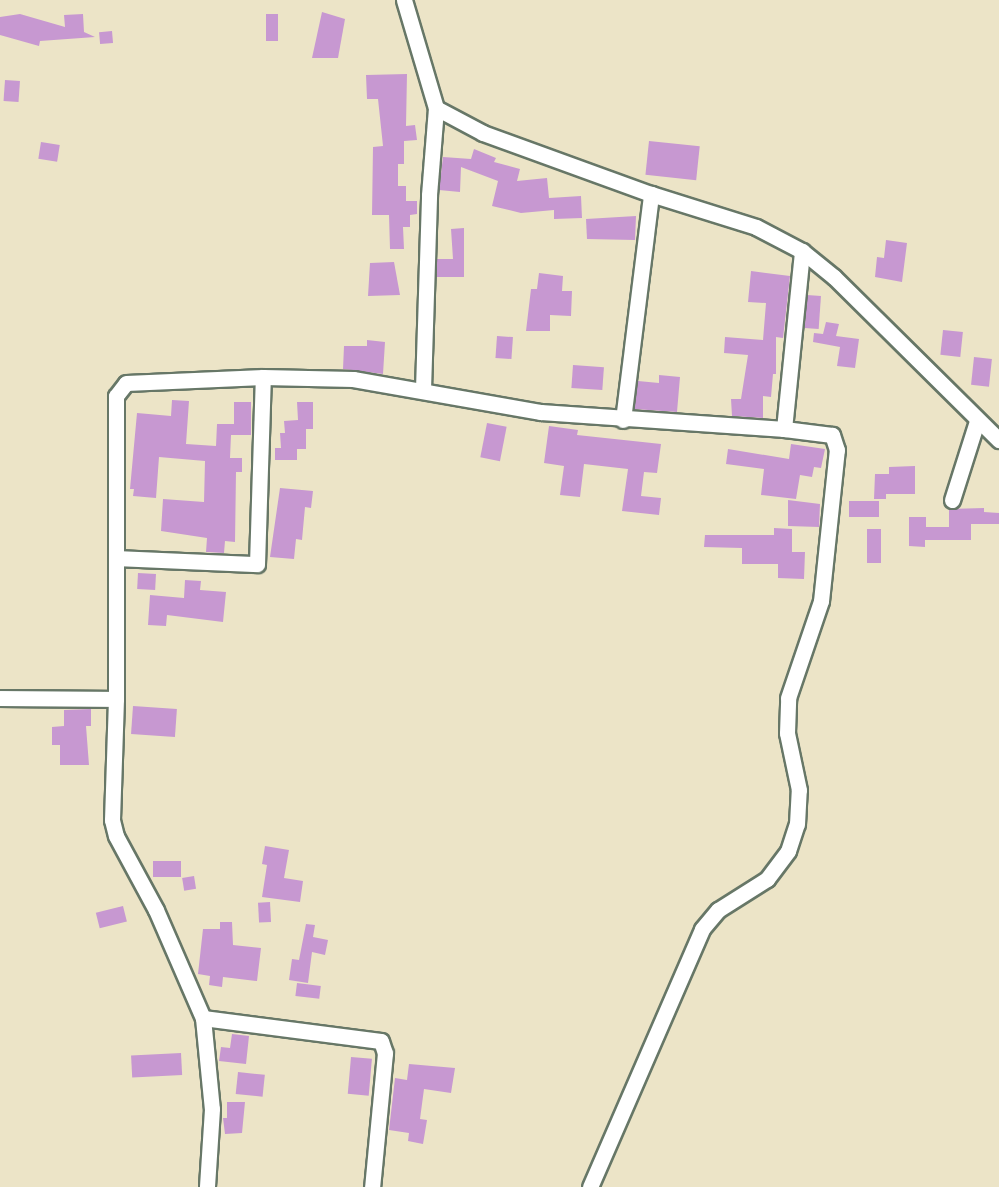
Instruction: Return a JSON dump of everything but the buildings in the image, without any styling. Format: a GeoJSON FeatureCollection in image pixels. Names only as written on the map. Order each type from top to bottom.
{"type":"FeatureCollection","features":[{"type":"Feature","properties":{"kind":"street"},"geometry":{"type":"LineString","coordinates":[[404,0],[436,108],[429,195],[423,389]]}},
{"type":"Feature","properties":{"kind":"street"},"geometry":{"type":"LineString","coordinates":[[436,108],[483,133],[651,194],[756,227],[802,251],[834,277],[977,421],[999,440]]}},
{"type":"Feature","properties":{"kind":"street"},"geometry":{"type":"LineString","coordinates":[[623,420],[651,194]]}},
{"type":"Feature","properties":{"kind":"street"},"geometry":{"type":"LineString","coordinates":[[784,429],[802,251]]}},
{"type":"Feature","properties":{"kind":"street"},"geometry":{"type":"LineString","coordinates":[[117,558],[257,564],[263,377]]}},
{"type":"Feature","properties":{"kind":"street"},"geometry":{"type":"LineString","coordinates":[[207,1187],[212,1109],[203,1018],[161,920],[116,836],[112,820],[116,699],[116,396],[120,388],[134,381],[263,377],[353,380],[423,389],[490,405],[623,420],[784,429],[831,435],[837,450],[821,601],[788,699],[787,733],[799,790],[797,824],[788,851],[767,879],[718,910],[702,929],[590,1187]]}},
{"type":"Feature","properties":{"kind":"street"},"geometry":{"type":"LineString","coordinates":[[952,500],[977,421]]}},
{"type":"Feature","properties":{"kind":"street"},"geometry":{"type":"LineString","coordinates":[[0,698],[116,699]]}},
{"type":"Feature","properties":{"kind":"street"},"geometry":{"type":"LineString","coordinates":[[203,1018],[381,1041],[385,1053],[372,1187]]}}]}
